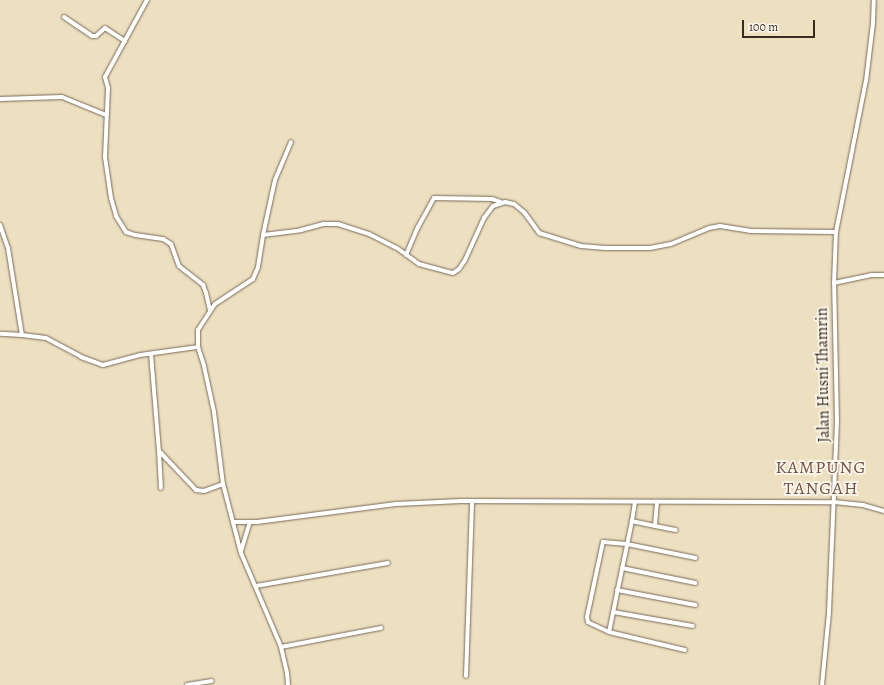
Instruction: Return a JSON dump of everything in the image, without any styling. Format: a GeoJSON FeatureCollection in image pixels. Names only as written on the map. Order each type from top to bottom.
{"type":"FeatureCollection","features":[{"type":"Feature","properties":{"kind":"street"},"geometry":{"type":"LineString","coordinates":[[147,0],[105,77],[108,88],[102,114],[106,176],[116,216],[123,228],[130,234],[163,239],[171,244],[179,266],[203,285],[210,310]]}},
{"type":"Feature","properties":{"kind":"street","name":"Jalan Husni Thamrin"},"geometry":{"type":"LineString","coordinates":[[822,685],[829,612],[837,422],[834,283],[836,232],[866,81],[874,23],[874,0]]}},
{"type":"Feature","properties":{"kind":"street"},"geometry":{"type":"LineString","coordinates":[[64,17],[92,36],[96,36],[105,28],[125,41]]}},
{"type":"Feature","properties":{"kind":"street"},"geometry":{"type":"LineString","coordinates":[[0,98],[62,97],[102,114]]}},
{"type":"Feature","properties":{"kind":"street"},"geometry":{"type":"LineString","coordinates":[[288,685],[281,647],[241,553],[223,484],[214,412],[204,366],[198,347],[198,330],[215,304],[254,279],[258,267],[274,180],[291,142]]}},
{"type":"Feature","properties":{"kind":"street"},"geometry":{"type":"LineString","coordinates":[[406,255],[418,227],[434,198],[492,199],[501,202]]}},
{"type":"Feature","properties":{"kind":"street"},"geometry":{"type":"LineString","coordinates":[[263,235],[301,230],[324,224],[338,224],[386,242],[419,264],[453,273],[459,269],[465,260],[484,218],[493,206],[501,202],[510,201],[528,218],[539,233],[581,246],[628,249],[671,244],[709,228],[720,226],[750,231],[836,232]]}},
{"type":"Feature","properties":{"kind":"street"},"geometry":{"type":"LineString","coordinates":[[0,225],[8,248],[22,335]]}},
{"type":"Feature","properties":{"kind":"street"},"geometry":{"type":"LineString","coordinates":[[834,283],[859,279],[871,275],[884,275]]}},
{"type":"Feature","properties":{"kind":"street"},"geometry":{"type":"LineString","coordinates":[[0,334],[46,338],[81,357],[103,365],[151,354],[198,347]]}},
{"type":"Feature","properties":{"kind":"street"},"geometry":{"type":"LineString","coordinates":[[151,354],[161,488]]}},
{"type":"Feature","properties":{"kind":"street"},"geometry":{"type":"LineString","coordinates":[[159,450],[196,490],[204,491],[223,484]]}},
{"type":"Feature","properties":{"kind":"street"},"geometry":{"type":"LineString","coordinates":[[233,522],[250,522],[396,504],[472,502],[834,502],[863,505],[884,510]]}},
{"type":"Feature","properties":{"kind":"street"},"geometry":{"type":"LineString","coordinates":[[466,676],[472,502]]}},
{"type":"Feature","properties":{"kind":"street"},"geometry":{"type":"LineString","coordinates":[[609,632],[635,502]]}},
{"type":"Feature","properties":{"kind":"street"},"geometry":{"type":"LineString","coordinates":[[655,526],[657,502]]}},
{"type":"Feature","properties":{"kind":"street"},"geometry":{"type":"LineString","coordinates":[[632,521],[676,530]]}},
{"type":"Feature","properties":{"kind":"street"},"geometry":{"type":"LineString","coordinates":[[241,553],[250,522]]}},
{"type":"Feature","properties":{"kind":"street"},"geometry":{"type":"LineString","coordinates":[[685,650],[609,632],[588,622],[587,617],[602,542],[605,541],[626,544],[696,558]]}},
{"type":"Feature","properties":{"kind":"street"},"geometry":{"type":"LineString","coordinates":[[256,586],[388,563]]}},
{"type":"Feature","properties":{"kind":"street"},"geometry":{"type":"LineString","coordinates":[[622,568],[695,583]]}},
{"type":"Feature","properties":{"kind":"street"},"geometry":{"type":"LineString","coordinates":[[617,590],[696,605]]}},
{"type":"Feature","properties":{"kind":"street"},"geometry":{"type":"LineString","coordinates":[[613,612],[693,626]]}},
{"type":"Feature","properties":{"kind":"street"},"geometry":{"type":"LineString","coordinates":[[281,647],[381,628]]}},
{"type":"Feature","properties":{"kind":"street"},"geometry":{"type":"LineString","coordinates":[[187,685],[212,681]]}},
{"type":"Feature","properties":{"kind":"district","name":"KAMPUNG TANGAH"},"geometry":{"type":"Point","coordinates":[821,478]}}]}
